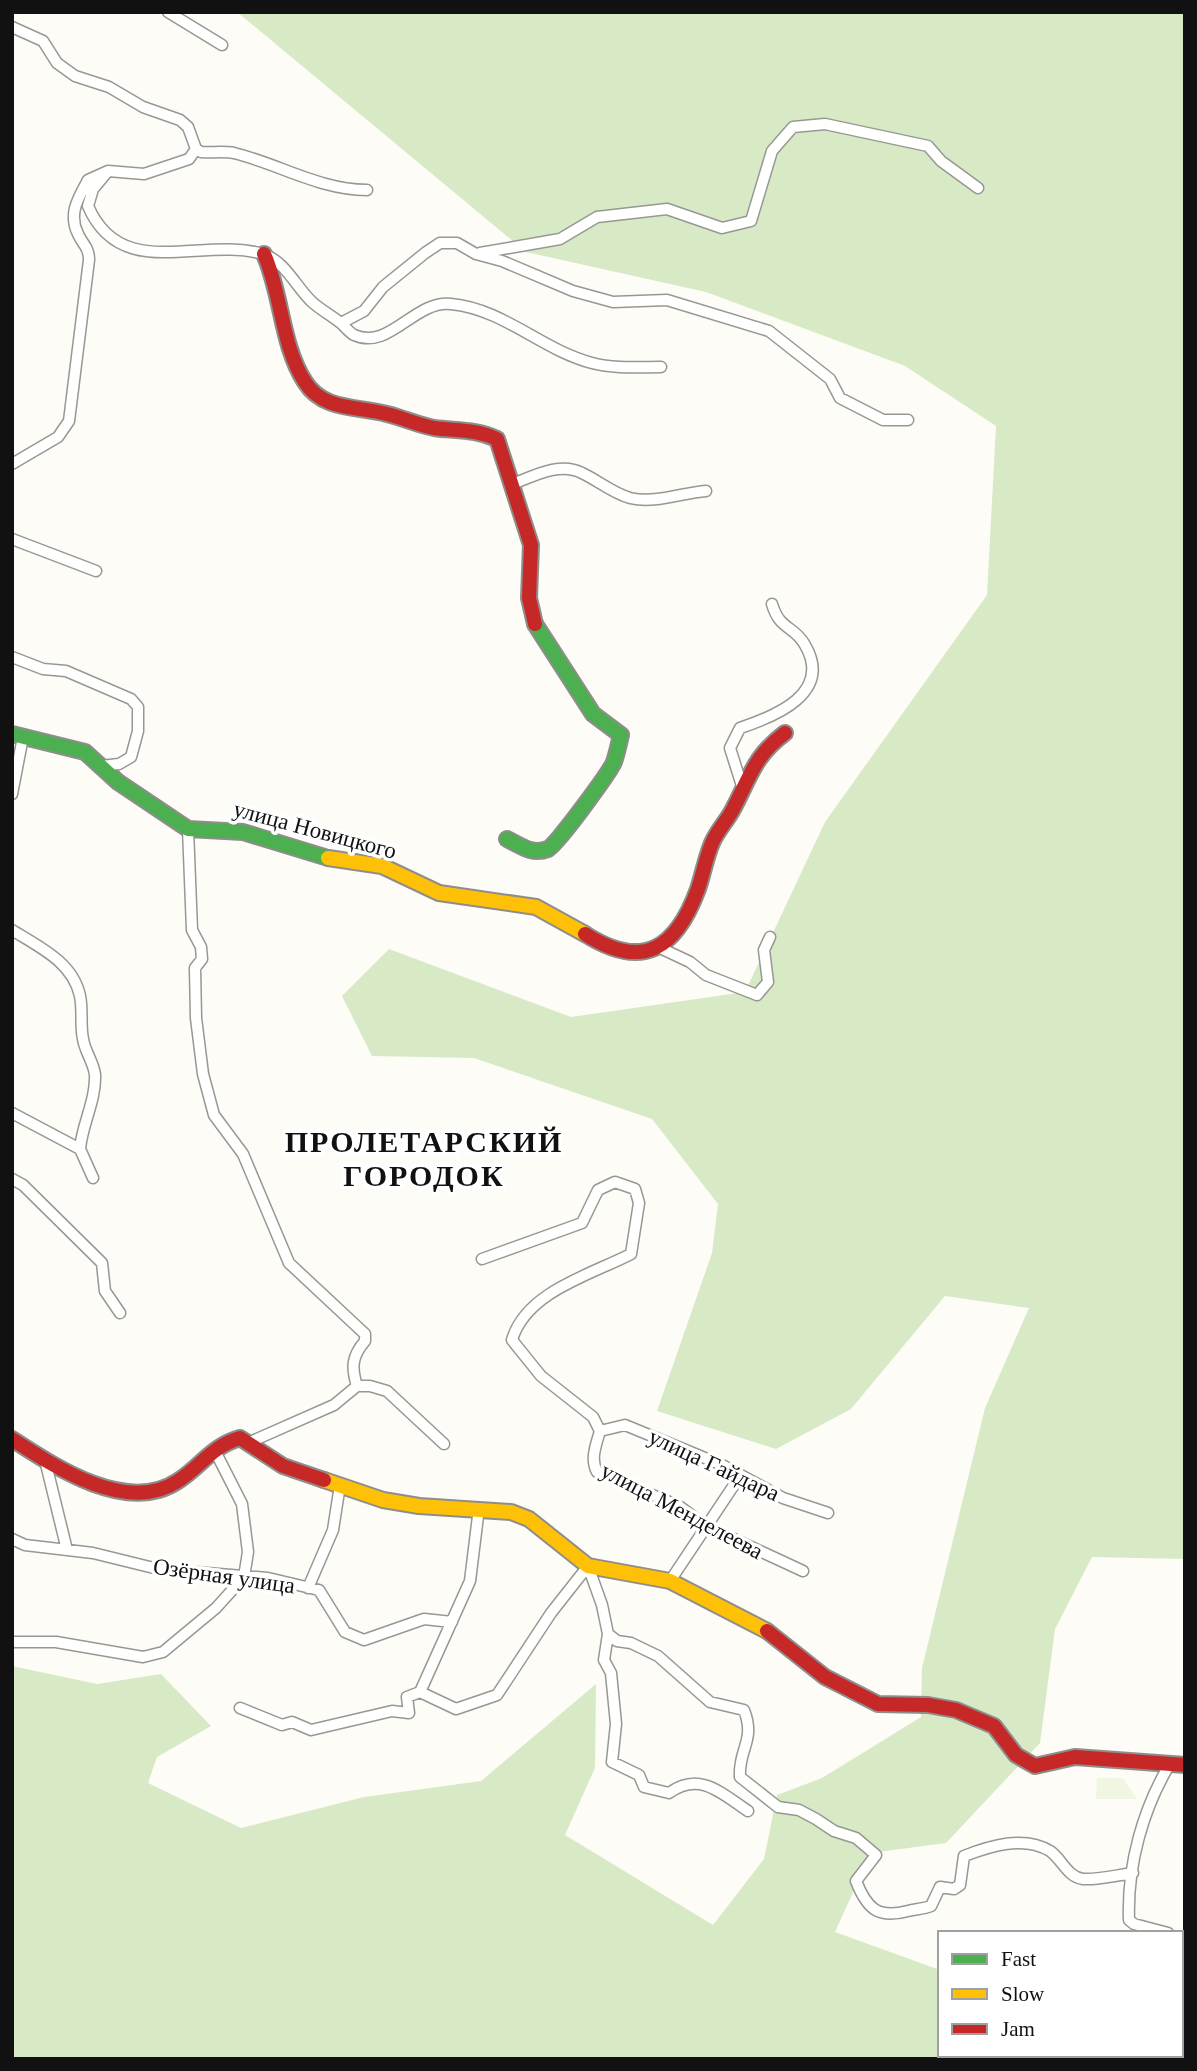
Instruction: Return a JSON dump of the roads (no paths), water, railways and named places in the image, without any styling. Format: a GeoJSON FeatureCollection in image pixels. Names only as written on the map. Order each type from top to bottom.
{"type":"FeatureCollection","features":[{"type":"Feature","properties":{"kind":"street"},"geometry":{"type":"LineString","coordinates":[[168,12],[222,45]]}},
{"type":"Feature","properties":{"kind":"street"},"geometry":{"type":"LineString","coordinates":[[12,27],[43,41],[57,63],[75,76],[109,88],[143,107],[180,120],[188,127],[196,149]]}},
{"type":"Feature","properties":{"kind":"street"},"geometry":{"type":"LineString","coordinates":[[476,254],[559,239],[597,217],[667,209],[722,228],[751,221],[772,150],[793,127],[825,124],[928,146],[941,161],[978,188]]}},
{"type":"Feature","properties":{"kind":"street"},"geometry":{"type":"LineString","coordinates":[[12,464],[58,437],[69,421],[89,260],[89,250],[78,236],[72,216],[88,180],[108,171],[144,174],[190,159],[196,149]]}},
{"type":"Feature","properties":{"kind":"street"},"geometry":{"type":"LineString","coordinates":[[196,149],[236,154],[335,188],[367,190]]}},
{"type":"Feature","properties":{"kind":"street"},"geometry":{"type":"LineString","coordinates":[[108,171],[93,189],[88,206],[94,222],[107,236],[141,251],[234,248],[264,254],[275,259],[311,301],[353,335],[374,338],[390,332],[430,306],[451,303],[500,316],[540,340],[589,363],[610,367],[661,366]]}},
{"type":"Feature","properties":{"kind":"street"},"geometry":{"type":"LineString","coordinates":[[341,323],[364,311],[383,287],[440,243],[457,243],[476,254],[502,261],[573,291],[613,302],[667,300],[752,324],[769,331],[816,367],[830,379],[840,398],[859,410],[883,420],[908,420]]}},
{"type":"Feature","properties":{"kind":"street"},"geometry":{"type":"LineString","coordinates":[[264,254],[280,292],[304,381],[322,400],[337,408],[388,414],[425,426],[484,431],[497,439],[531,545],[529,598],[535,624],[593,714],[621,735],[613,764],[575,816],[567,832],[551,849],[533,852],[507,839]]}},
{"type":"Feature","properties":{"kind":"street"},"geometry":{"type":"LineString","coordinates":[[510,485],[557,468],[580,471],[609,490],[632,498],[660,499],[706,491]]}},
{"type":"Feature","properties":{"kind":"street"},"geometry":{"type":"LineString","coordinates":[[12,539],[96,571]]}},
{"type":"Feature","properties":{"kind":"street"},"geometry":{"type":"LineString","coordinates":[[742,786],[730,748],[740,727],[771,717],[797,701],[809,687],[813,667],[805,645],[777,620],[772,604]]}},
{"type":"Feature","properties":{"kind":"street"},"geometry":{"type":"LineString","coordinates":[[12,657],[43,669],[66,671],[131,699],[138,707],[138,732],[131,757],[119,764],[101,766]]}},
{"type":"Feature","properties":{"kind":"street"},"geometry":{"type":"LineString","coordinates":[[770,937],[764,950],[768,982],[757,995],[706,975],[690,962],[658,947],[684,922],[689,904],[704,876],[712,843],[733,809],[762,749],[785,733]]}},
{"type":"Feature","properties":{"kind":"street"},"geometry":{"type":"LineString","coordinates":[[12,794],[18,736],[85,752],[118,782],[188,829],[192,930],[201,947],[202,959],[195,968],[196,1018],[203,1074],[214,1115],[243,1154],[289,1263],[365,1334],[365,1341],[355,1353],[352,1369],[357,1386]]}},
{"type":"Feature","properties":{"kind":"street","name":"улица Новицкого"},"geometry":{"type":"LineString","coordinates":[[188,829],[207,827],[268,836],[334,859],[387,868],[425,889],[452,896],[533,906],[557,915],[593,941],[628,955],[658,947]]}},
{"type":"Feature","properties":{"kind":"street"},"geometry":{"type":"LineString","coordinates":[[12,930],[57,959],[72,975],[81,997],[84,1045],[95,1073],[91,1108],[82,1128],[80,1149],[93,1178]]}},
{"type":"Feature","properties":{"kind":"street"},"geometry":{"type":"LineString","coordinates":[[12,1113],[80,1149]]}},
{"type":"Feature","properties":{"kind":"street"},"geometry":{"type":"LineString","coordinates":[[12,1179],[23,1185],[102,1263],[105,1291],[120,1313]]}},
{"type":"Feature","properties":{"kind":"street"},"geometry":{"type":"LineString","coordinates":[[482,1259],[583,1223],[598,1190],[615,1182],[635,1189],[639,1203],[631,1254],[539,1300],[516,1329],[512,1340],[541,1376],[593,1417],[600,1431]]}},
{"type":"Feature","properties":{"kind":"street"},"geometry":{"type":"LineString","coordinates":[[250,1442],[334,1405],[357,1386],[370,1386],[387,1391],[444,1444]]}},
{"type":"Feature","properties":{"kind":"street","name":"улица Гайдара"},"geometry":{"type":"LineString","coordinates":[[600,1431],[625,1425],[722,1465],[783,1498],[828,1514]]}},
{"type":"Feature","properties":{"kind":"street","name":"улица Менделеева"},"geometry":{"type":"LineString","coordinates":[[600,1431],[594,1451],[593,1465],[597,1472],[679,1506],[706,1526],[803,1571]]}},
{"type":"Feature","properties":{"kind":"street"},"geometry":{"type":"LineString","coordinates":[[12,1439],[71,1474],[112,1488],[153,1492],[176,1483],[221,1442],[240,1438],[250,1442],[265,1457],[283,1466],[395,1502],[511,1512],[529,1519],[588,1566],[670,1581],[773,1634],[846,1690],[878,1704],[928,1704],[956,1710],[994,1726],[1016,1755],[1035,1766],[1075,1757],[1178,1763]]}},
{"type":"Feature","properties":{"kind":"street"},"geometry":{"type":"LineString","coordinates":[[12,1642],[56,1642],[143,1657],[163,1652],[216,1608],[244,1577],[248,1552],[242,1504],[214,1448]]}},
{"type":"Feature","properties":{"kind":"street"},"geometry":{"type":"LineString","coordinates":[[45,1460],[67,1550]]}},
{"type":"Feature","properties":{"kind":"street"},"geometry":{"type":"LineString","coordinates":[[670,1581],[740,1476]]}},
{"type":"Feature","properties":{"kind":"street"},"geometry":{"type":"LineString","coordinates":[[308,1588],[332,1530],[340,1485]]}},
{"type":"Feature","properties":{"kind":"street"},"geometry":{"type":"LineString","coordinates":[[240,1707],[282,1725],[292,1722],[312,1730],[392,1711],[409,1713],[407,1697],[420,1692],[470,1581],[479,1508]]}},
{"type":"Feature","properties":{"kind":"street","name":"Озёрная улица"},"geometry":{"type":"LineString","coordinates":[[12,1539],[25,1545],[93,1553],[158,1569],[268,1578],[319,1590],[345,1632],[365,1640],[424,1619],[452,1622]]}},
{"type":"Feature","properties":{"kind":"street"},"geometry":{"type":"LineString","coordinates":[[588,1566],[602,1605],[608,1634],[604,1660],[611,1673],[616,1724],[612,1762],[618,1768],[633,1770],[639,1775],[644,1787],[669,1793],[683,1783],[702,1783],[748,1811]]}},
{"type":"Feature","properties":{"kind":"street"},"geometry":{"type":"LineString","coordinates":[[420,1692],[456,1709],[497,1695],[543,1623],[588,1566]]}},
{"type":"Feature","properties":{"kind":"street"},"geometry":{"type":"LineString","coordinates":[[608,1634],[617,1641],[631,1643],[658,1656],[710,1702],[744,1710],[749,1723],[748,1745],[739,1765],[740,1777],[778,1807],[799,1811],[834,1831],[856,1838],[876,1855],[856,1881],[870,1906],[884,1914],[898,1915],[931,1906],[940,1887],[954,1889],[960,1885],[964,1856],[994,1844],[1019,1844],[1050,1851],[1073,1876],[1083,1879],[1133,1872]]}},
{"type":"Feature","properties":{"kind":"street"},"geometry":{"type":"LineString","coordinates":[[1160,1931],[1134,1924],[1129,1920],[1133,1872],[1149,1799],[1178,1763]]}},
{"type":"Feature","properties":{"kind":"district","name":"ПРОЛЕТАРСКИЙ ГОРОДОК"},"geometry":{"type":"Point","coordinates":[424,1158]}}]}
